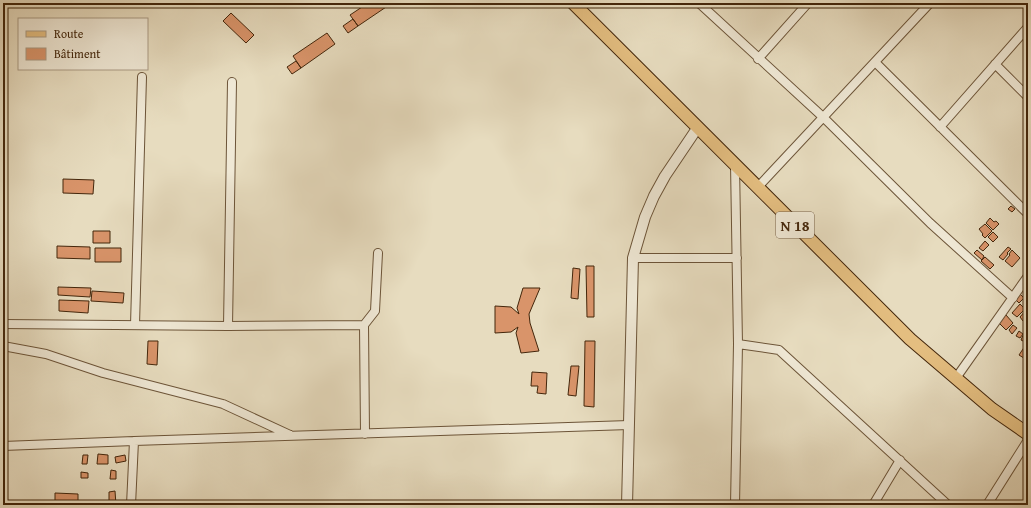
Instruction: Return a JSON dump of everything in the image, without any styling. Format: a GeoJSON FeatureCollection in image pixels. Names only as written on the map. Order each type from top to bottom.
{"type":"FeatureCollection","features":[{"type":"Feature","properties":{"kind":"main road","name":"N 18"},"geometry":{"type":"LineString","coordinates":[[574,3],[910,339],[992,409],[1028,434]]}},
{"type":"Feature","properties":{"kind":"street"},"geometry":{"type":"LineString","coordinates":[[699,3],[758,59],[824,118],[930,223],[1013,298]]}},
{"type":"Feature","properties":{"kind":"street"},"geometry":{"type":"LineString","coordinates":[[758,59],[808,3]]}},
{"type":"Feature","properties":{"kind":"street"},"geometry":{"type":"LineString","coordinates":[[758,188],[876,63],[930,3]]}},
{"type":"Feature","properties":{"kind":"street"},"geometry":{"type":"LineString","coordinates":[[940,127],[1028,27]]}},
{"type":"Feature","properties":{"kind":"street"},"geometry":{"type":"LineString","coordinates":[[876,63],[1028,214]]}},
{"type":"Feature","properties":{"kind":"street"},"geometry":{"type":"LineString","coordinates":[[995,64],[1028,97]]}},
{"type":"Feature","properties":{"kind":"street"},"geometry":{"type":"LineString","coordinates":[[135,325],[142,77]]}},
{"type":"Feature","properties":{"kind":"street"},"geometry":{"type":"LineString","coordinates":[[228,326],[232,82]]}},
{"type":"Feature","properties":{"kind":"street"},"geometry":{"type":"LineString","coordinates":[[627,505],[633,258],[645,216],[654,196],[665,176],[698,127]]}},
{"type":"Feature","properties":{"kind":"street"},"geometry":{"type":"LineString","coordinates":[[735,164],[738,344],[735,505]]}},
{"type":"Feature","properties":{"kind":"street"},"geometry":{"type":"LineString","coordinates":[[365,434],[364,325],[375,311],[378,253]]}},
{"type":"Feature","properties":{"kind":"street"},"geometry":{"type":"LineString","coordinates":[[633,258],[737,258]]}},
{"type":"Feature","properties":{"kind":"street"},"geometry":{"type":"LineString","coordinates":[[956,378],[1028,276]]}},
{"type":"Feature","properties":{"kind":"street"},"geometry":{"type":"LineString","coordinates":[[3,324],[228,326],[364,325]]}},
{"type":"Feature","properties":{"kind":"street"},"geometry":{"type":"LineString","coordinates":[[738,344],[779,350],[948,505]]}},
{"type":"Feature","properties":{"kind":"street"},"geometry":{"type":"LineString","coordinates":[[3,346],[46,354],[103,373],[223,404],[291,436]]}},
{"type":"Feature","properties":{"kind":"street"},"geometry":{"type":"LineString","coordinates":[[3,446],[629,425]]}},
{"type":"Feature","properties":{"kind":"street"},"geometry":{"type":"LineString","coordinates":[[987,505],[1028,440]]}},
{"type":"Feature","properties":{"kind":"street"},"geometry":{"type":"LineString","coordinates":[[131,505],[134,441]]}},
{"type":"Feature","properties":{"kind":"street"},"geometry":{"type":"LineString","coordinates":[[873,505],[900,460]]}},
{"type":"Feature","properties":{"kind":"building"},"geometry":{"type":"Polygon","coordinates":[[[368,3],[392,3],[358,26],[350,15],[368,3]]]}},
{"type":"Feature","properties":{"kind":"building"},"geometry":{"type":"Polygon","coordinates":[[[231,13],[254,35],[246,43],[223,21],[231,13]]]}},
{"type":"Feature","properties":{"kind":"building"},"geometry":{"type":"Polygon","coordinates":[[[353,19],[358,26],[348,33],[343,26],[353,19]]]}},
{"type":"Feature","properties":{"kind":"building"},"geometry":{"type":"Polygon","coordinates":[[[327,33],[335,44],[301,68],[293,56],[327,33]]]}},
{"type":"Feature","properties":{"kind":"building"},"geometry":{"type":"Polygon","coordinates":[[[296,61],[301,68],[292,74],[287,67],[296,61]]]}},
{"type":"Feature","properties":{"kind":"building"},"geometry":{"type":"Polygon","coordinates":[[[63,179],[94,180],[93,194],[63,193],[63,179]]]}},
{"type":"Feature","properties":{"kind":"building"},"geometry":{"type":"Polygon","coordinates":[[[1011,206],[1015,209],[1012,212],[1008,209],[1011,206]]]}},
{"type":"Feature","properties":{"kind":"building"},"geometry":{"type":"Polygon","coordinates":[[[990,218],[999,224],[993,230],[986,223],[990,218]]]}},
{"type":"Feature","properties":{"kind":"building"},"geometry":{"type":"Polygon","coordinates":[[[985,224],[992,231],[985,238],[979,229],[985,224]]]}},
{"type":"Feature","properties":{"kind":"building"},"geometry":{"type":"Polygon","coordinates":[[[93,231],[110,231],[110,243],[93,243],[93,231]]]}},
{"type":"Feature","properties":{"kind":"building"},"geometry":{"type":"Polygon","coordinates":[[[993,232],[998,237],[993,242],[988,237],[993,232]]]}},
{"type":"Feature","properties":{"kind":"building"},"geometry":{"type":"Polygon","coordinates":[[[985,241],[989,245],[983,251],[979,248],[985,241]]]}},
{"type":"Feature","properties":{"kind":"building"},"geometry":{"type":"Polygon","coordinates":[[[57,246],[90,247],[90,259],[57,258],[57,246]]]}},
{"type":"Feature","properties":{"kind":"building"},"geometry":{"type":"Polygon","coordinates":[[[1008,247],[1011,249],[1003,260],[999,257],[1008,247]]]}},
{"type":"Feature","properties":{"kind":"building"},"geometry":{"type":"Polygon","coordinates":[[[95,248],[121,248],[121,262],[95,262],[95,248]]]}},
{"type":"Feature","properties":{"kind":"building"},"geometry":{"type":"Polygon","coordinates":[[[977,250],[984,256],[982,260],[974,253],[977,250]]]}},
{"type":"Feature","properties":{"kind":"building"},"geometry":{"type":"Polygon","coordinates":[[[1012,250],[1020,258],[1012,267],[1005,261],[1012,250]]]}},
{"type":"Feature","properties":{"kind":"building"},"geometry":{"type":"Polygon","coordinates":[[[985,257],[994,265],[990,269],[981,261],[985,257]]]}},
{"type":"Feature","properties":{"kind":"building"},"geometry":{"type":"Polygon","coordinates":[[[586,266],[594,266],[594,317],[587,317],[586,266]]]}},
{"type":"Feature","properties":{"kind":"building"},"geometry":{"type":"Polygon","coordinates":[[[573,268],[580,269],[578,299],[571,298],[573,268]]]}},
{"type":"Feature","properties":{"kind":"building"},"geometry":{"type":"Polygon","coordinates":[[[58,287],[91,288],[90,297],[58,295],[58,287]]]}},
{"type":"Feature","properties":{"kind":"building"},"geometry":{"type":"Polygon","coordinates":[[[523,288],[540,288],[529,314],[530,323],[539,351],[521,353],[516,333],[518,327],[511,332],[495,333],[495,306],[511,307],[519,314],[517,308],[523,288]]]}},
{"type":"Feature","properties":{"kind":"building"},"geometry":{"type":"Polygon","coordinates":[[[92,291],[124,293],[123,303],[91,301],[92,291]]]}},
{"type":"Feature","properties":{"kind":"building"},"geometry":{"type":"Polygon","coordinates":[[[1020,294],[1024,298],[1019,303],[1015,299],[1020,294]]]}},
{"type":"Feature","properties":{"kind":"building"},"geometry":{"type":"Polygon","coordinates":[[[59,300],[89,301],[88,313],[59,311],[59,300]]]}},
{"type":"Feature","properties":{"kind":"building"},"geometry":{"type":"Polygon","coordinates":[[[1020,304],[1025,309],[1017,317],[1012,313],[1020,304]]]}},
{"type":"Feature","properties":{"kind":"building"},"geometry":{"type":"Polygon","coordinates":[[[1026,310],[1028,315],[1023,321],[1020,317],[1026,310]]]}},
{"type":"Feature","properties":{"kind":"building"},"geometry":{"type":"Polygon","coordinates":[[[1006,315],[1013,323],[1006,330],[998,322],[1006,315]]]}},
{"type":"Feature","properties":{"kind":"building"},"geometry":{"type":"Polygon","coordinates":[[[1013,325],[1017,328],[1012,334],[1009,330],[1013,325]]]}},
{"type":"Feature","properties":{"kind":"building"},"geometry":{"type":"Polygon","coordinates":[[[1019,331],[1023,334],[1020,338],[1016,336],[1019,331]]]}},
{"type":"Feature","properties":{"kind":"building"},"geometry":{"type":"Polygon","coordinates":[[[1024,333],[1028,336],[1025,342],[1021,340],[1024,333]]]}},
{"type":"Feature","properties":{"kind":"building"},"geometry":{"type":"Polygon","coordinates":[[[148,341],[158,341],[157,365],[147,364],[148,341]]]}},
{"type":"Feature","properties":{"kind":"building"},"geometry":{"type":"Polygon","coordinates":[[[585,341],[595,341],[594,407],[584,406],[585,341]]]}},
{"type":"Feature","properties":{"kind":"building"},"geometry":{"type":"Polygon","coordinates":[[[1028,343],[1027,360],[1019,355],[1028,343]]]}},
{"type":"Feature","properties":{"kind":"building"},"geometry":{"type":"Polygon","coordinates":[[[571,366],[579,366],[576,396],[568,395],[571,366]]]}},
{"type":"Feature","properties":{"kind":"building"},"geometry":{"type":"Polygon","coordinates":[[[532,372],[547,373],[546,394],[537,393],[538,386],[531,386],[532,372]]]}},
{"type":"Feature","properties":{"kind":"building"},"geometry":{"type":"Polygon","coordinates":[[[98,454],[108,455],[108,464],[97,464],[98,454]]]}},
{"type":"Feature","properties":{"kind":"building"},"geometry":{"type":"Polygon","coordinates":[[[83,455],[88,455],[87,464],[82,464],[83,455]]]}},
{"type":"Feature","properties":{"kind":"building"},"geometry":{"type":"Polygon","coordinates":[[[125,455],[126,461],[116,463],[115,457],[125,455]]]}},
{"type":"Feature","properties":{"kind":"building"},"geometry":{"type":"Polygon","coordinates":[[[111,470],[116,471],[116,479],[110,479],[111,470]]]}},
{"type":"Feature","properties":{"kind":"building"},"geometry":{"type":"Polygon","coordinates":[[[81,472],[88,473],[88,478],[81,478],[81,472]]]}},
{"type":"Feature","properties":{"kind":"building"},"geometry":{"type":"Polygon","coordinates":[[[115,491],[116,505],[109,505],[109,492],[115,491]]]}},
{"type":"Feature","properties":{"kind":"building"},"geometry":{"type":"Polygon","coordinates":[[[55,493],[78,494],[78,502],[55,501],[55,493]]]}}]}
